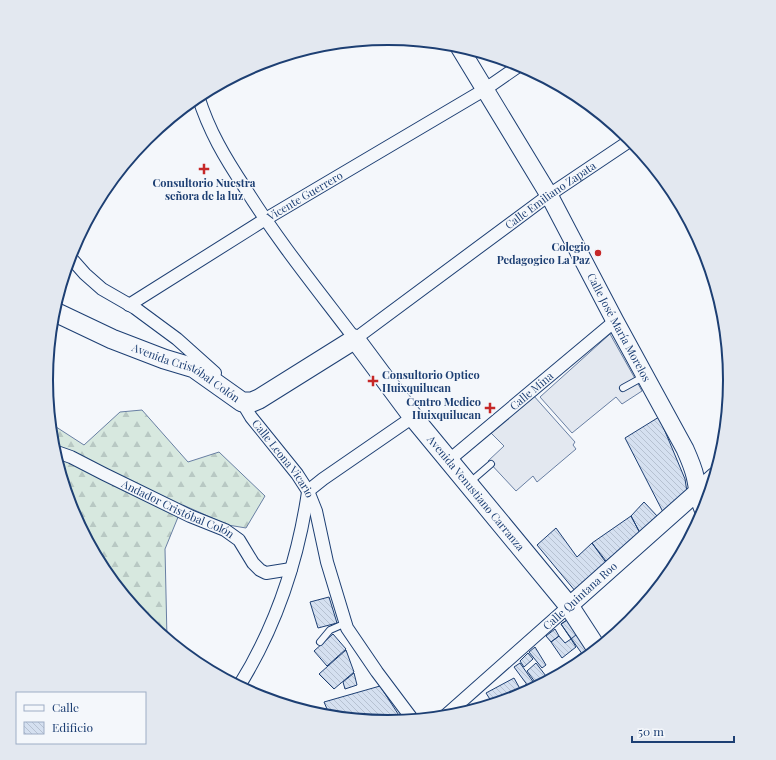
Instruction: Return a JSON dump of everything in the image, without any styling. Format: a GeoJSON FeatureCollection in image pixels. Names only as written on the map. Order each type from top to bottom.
{"type":"FeatureCollection","features":[{"type":"Feature","properties":{"kind":"main road","name":"Calle José María Morelos"},"geometry":{"type":"LineString","coordinates":[[463,53],[549,195],[614,322],[685,448],[692,464],[700,501]]}},
{"type":"Feature","properties":{"kind":"main road","name":"Avenida Cristóbal Colón"},"geometry":{"type":"LineString","coordinates":[[59,314],[112,339],[164,359],[194,368],[242,402],[252,402],[259,399],[355,338]]}},
{"type":"Feature","properties":{"kind":"main road","name":"Avenida Venustiano Carranza"},"geometry":{"type":"LineString","coordinates":[[355,338],[413,417],[448,461],[569,606],[594,644]]}},
{"type":"Feature","properties":{"kind":"main road","name":"Calle Quintana Roo"},"geometry":{"type":"LineString","coordinates":[[569,606],[706,484]]}},
{"type":"Feature","properties":{"kind":"street","name":"Vicente Guerrero"},"geometry":{"type":"LineString","coordinates":[[129,305],[264,220],[484,90],[513,70]]}},
{"type":"Feature","properties":{"kind":"street"},"geometry":{"type":"LineString","coordinates":[[200,103],[205,120],[226,158],[264,220],[355,338]]}},
{"type":"Feature","properties":{"kind":"street","name":"Calle Emiliano Zapata"},"geometry":{"type":"LineString","coordinates":[[355,338],[549,195],[626,144]]}},
{"type":"Feature","properties":{"kind":"street","name":"Calle Leona Vicario"},"geometry":{"type":"LineString","coordinates":[[75,263],[84,274],[102,289],[135,308],[177,339],[238,395],[251,417],[297,474],[308,491],[316,511],[327,562],[347,628],[409,714]]}},
{"type":"Feature","properties":{"kind":"street","name":"Calle Mina"},"geometry":{"type":"LineString","coordinates":[[448,461],[614,322]]}},
{"type":"Feature","properties":{"kind":"street"},"geometry":{"type":"LineString","coordinates":[[242,681],[250,668],[284,592],[302,531],[308,491],[413,417]]}},
{"type":"Feature","properties":{"kind":"street","name":"Andador Cristóbal Colón"},"geometry":{"type":"LineString","coordinates":[[61,453],[71,456],[104,474],[190,516],[225,530],[239,540],[253,563],[260,570],[266,573],[291,569]]}},
{"type":"Feature","properties":{"kind":"street","name":"Calle Quintana Roo"},"geometry":{"type":"LineString","coordinates":[[453,709],[569,606]]}},
{"type":"Feature","properties":{"kind":"lane"},"geometry":{"type":"LineString","coordinates":[[624,388],[645,376]]}},
{"type":"Feature","properties":{"kind":"lane"},"geometry":{"type":"LineString","coordinates":[[467,484],[491,464]]}},
{"type":"Feature","properties":{"kind":"lane"},"geometry":{"type":"LineString","coordinates":[[320,642],[330,630],[346,623]]}},
{"type":"Feature","properties":{"kind":"green space"},"geometry":{"type":"Polygon","coordinates":[[[142,410],[188,462],[219,452],[265,496],[246,528],[228,525],[183,505],[165,549],[167,632],[136,601],[122,584],[98,547],[71,488],[59,445],[56,427],[84,445],[120,412],[142,410]]]}},
{"type":"Feature","properties":{"kind":"shaded area"},"geometry":{"type":"Polygon","coordinates":[[[610,334],[642,391],[622,404],[616,397],[572,433],[540,397],[610,334]]]}},
{"type":"Feature","properties":{"kind":"shaded area"},"geometry":{"type":"Polygon","coordinates":[[[533,395],[575,442],[573,445],[576,449],[537,482],[533,476],[516,491],[488,461],[504,446],[490,432],[533,395]]]}},
{"type":"Feature","properties":{"kind":"building"},"geometry":{"type":"Polygon","coordinates":[[[659,417],[685,479],[687,492],[664,514],[625,438],[659,417]]]}},
{"type":"Feature","properties":{"kind":"building"},"geometry":{"type":"Polygon","coordinates":[[[644,502],[658,517],[640,533],[631,516],[644,502]]]}},
{"type":"Feature","properties":{"kind":"building"},"geometry":{"type":"Polygon","coordinates":[[[631,516],[640,533],[606,561],[592,543],[631,516]]]}},
{"type":"Feature","properties":{"kind":"building"},"geometry":{"type":"Polygon","coordinates":[[[556,528],[577,557],[592,543],[607,564],[576,592],[537,545],[556,528]]]}},
{"type":"Feature","properties":{"kind":"building"},"geometry":{"type":"Polygon","coordinates":[[[329,597],[337,623],[318,628],[310,602],[329,597]]]}},
{"type":"Feature","properties":{"kind":"building"},"geometry":{"type":"Polygon","coordinates":[[[567,620],[587,650],[582,653],[561,624],[567,620]]]}},
{"type":"Feature","properties":{"kind":"building"},"geometry":{"type":"Polygon","coordinates":[[[567,620],[577,634],[571,639],[561,624],[567,620]]]}},
{"type":"Feature","properties":{"kind":"building"},"geometry":{"type":"Polygon","coordinates":[[[555,629],[559,636],[551,642],[546,636],[555,629]]]}},
{"type":"Feature","properties":{"kind":"building"},"geometry":{"type":"Polygon","coordinates":[[[333,634],[346,649],[327,666],[314,651],[333,634]]]}},
{"type":"Feature","properties":{"kind":"building"},"geometry":{"type":"Polygon","coordinates":[[[559,636],[565,643],[571,639],[576,647],[562,658],[551,642],[559,636]]]}},
{"type":"Feature","properties":{"kind":"building"},"geometry":{"type":"Polygon","coordinates":[[[535,647],[546,665],[542,668],[529,652],[535,647]]]}},
{"type":"Feature","properties":{"kind":"building"},"geometry":{"type":"Polygon","coordinates":[[[346,650],[354,672],[334,689],[319,674],[346,650]]]}},
{"type":"Feature","properties":{"kind":"building"},"geometry":{"type":"Polygon","coordinates":[[[528,653],[533,659],[524,667],[520,661],[528,653]]]}},
{"type":"Feature","properties":{"kind":"building"},"geometry":{"type":"Polygon","coordinates":[[[520,663],[533,681],[527,684],[514,667],[520,663]]]}},
{"type":"Feature","properties":{"kind":"building"},"geometry":{"type":"Polygon","coordinates":[[[536,663],[545,675],[534,681],[527,671],[536,663]]]}},
{"type":"Feature","properties":{"kind":"building"},"geometry":{"type":"Polygon","coordinates":[[[354,673],[357,685],[345,689],[343,682],[354,673]]]}},
{"type":"Feature","properties":{"kind":"building"},"geometry":{"type":"Polygon","coordinates":[[[514,678],[519,687],[490,699],[486,693],[514,678]]]}},
{"type":"Feature","properties":{"kind":"building"},"geometry":{"type":"Polygon","coordinates":[[[380,686],[398,715],[366,714],[327,710],[324,702],[380,686]]]}},
{"type":"Feature","properties":{"kind":"place","name":"Consultorio Nuestra señora de la luz"},"geometry":{"type":"Point","coordinates":[204,169]}},
{"type":"Feature","properties":{"kind":"place","name":"Colegio Pedagogico La Paz"},"geometry":{"type":"Point","coordinates":[598,253]}},
{"type":"Feature","properties":{"kind":"place","name":"Consultorio Optico Huixquilucan"},"geometry":{"type":"Point","coordinates":[373,381]}},
{"type":"Feature","properties":{"kind":"place","name":"Centro Medico Huixquilucan"},"geometry":{"type":"Point","coordinates":[490,408]}}]}
